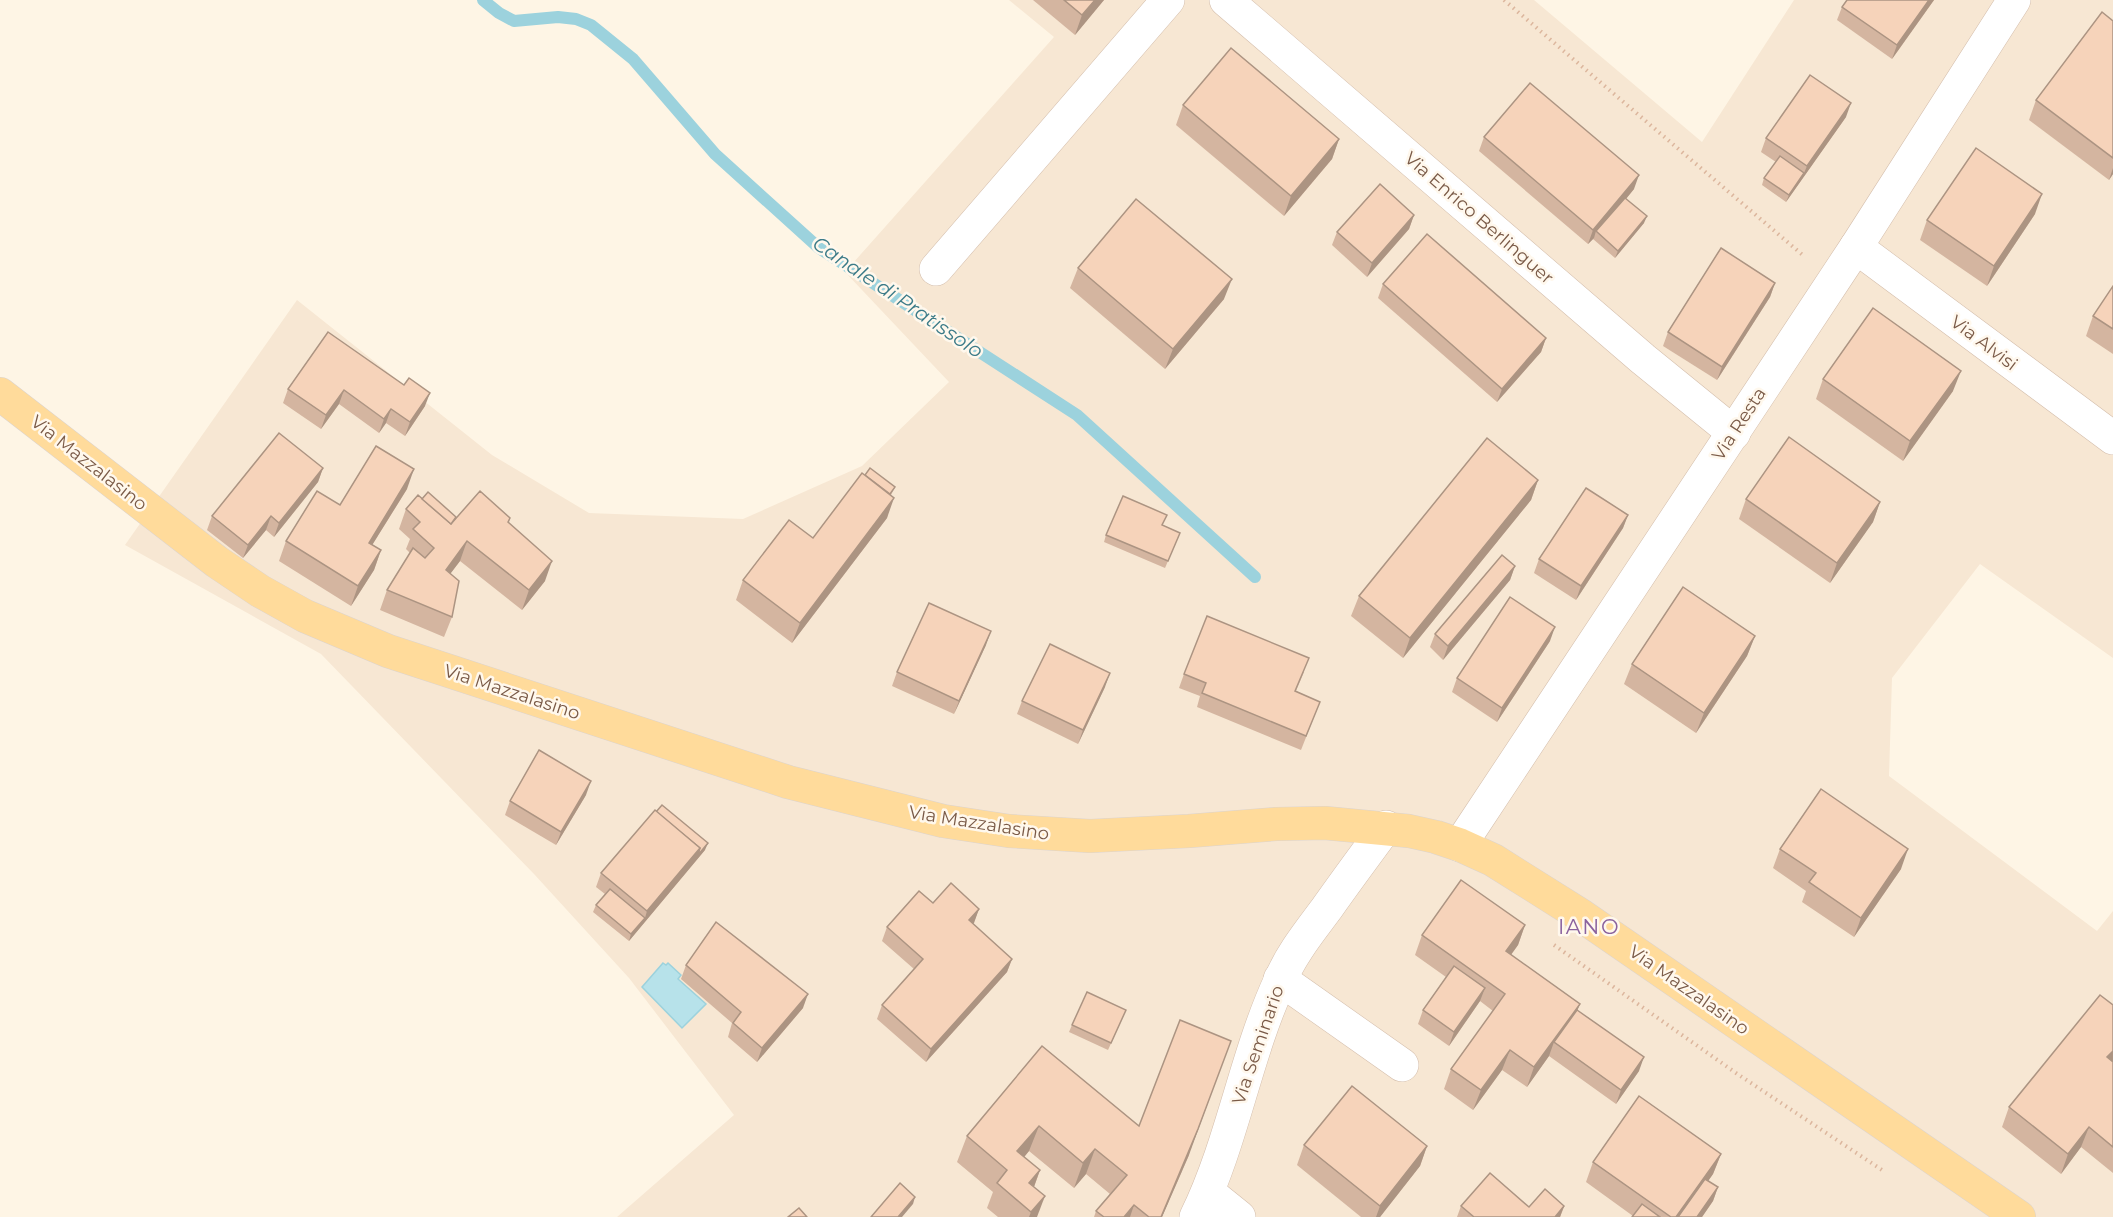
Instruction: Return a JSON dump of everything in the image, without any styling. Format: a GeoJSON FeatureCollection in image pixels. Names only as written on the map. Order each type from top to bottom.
{"type":"FeatureCollection","features":[{"type":"Feature","properties":{"kind":"main road","name":"Via Mazzalasino"},"geometry":{"type":"LineString","coordinates":[[0,394],[217,562],[260,591],[305,616],[388,651],[788,782],[944,820],[1009,831],[1051,835],[1138,834],[1276,824],[1325,823],[1386,827],[1436,837],[1460,845],[1494,860],[1582,916],[2019,1217]]}},
{"type":"Feature","properties":{"kind":"street"},"geometry":{"type":"LineString","coordinates":[[936,269],[1167,0]]}},
{"type":"Feature","properties":{"kind":"street","name":"Via Enrico Berlinguer"},"geometry":{"type":"LineString","coordinates":[[1226,0],[1643,359],[1734,433]]}},
{"type":"Feature","properties":{"kind":"street","name":"Via Resta"},"geometry":{"type":"LineString","coordinates":[[1460,845],[1856,247],[2014,0]]}},
{"type":"Feature","properties":{"kind":"street","name":"Via Alvisi"},"geometry":{"type":"LineString","coordinates":[[1856,247],[2113,438]]}},
{"type":"Feature","properties":{"kind":"street","name":"Via Seminario"},"geometry":{"type":"LineString","coordinates":[[1202,1204],[1224,1149],[1260,1030],[1280,979],[1301,943],[1386,827]]}},
{"type":"Feature","properties":{"kind":"street"},"geometry":{"type":"LineString","coordinates":[[1280,979],[1402,1065]]}},
{"type":"Feature","properties":{"kind":"street"},"geometry":{"type":"LineString","coordinates":[[1202,1204],[1239,1217]]}},
{"type":"Feature","properties":{"kind":"path"},"geometry":{"type":"LineString","coordinates":[[1504,0],[1833,281]]}},
{"type":"Feature","properties":{"kind":"shaded area"},"geometry":{"type":"Polygon","coordinates":[[[1009,0],[1534,0],[1702,142],[1794,0],[2113,0],[2113,658],[1980,564],[1892,678],[1889,776],[2097,931],[2113,911],[2113,1217],[617,1217],[734,1115],[629,978],[534,874],[321,654],[125,545],[297,300],[492,455],[589,513],[743,519],[862,466],[949,382],[845,272],[1054,37],[1009,0]]]}},
{"type":"Feature","properties":{"kind":"water"},"geometry":{"type":"Polygon","coordinates":[[[663,963],[666,965],[668,963],[681,975],[678,979],[706,1004],[682,1028],[642,987],[663,963]]]}},
{"type":"Feature","properties":{"kind":"building"},"geometry":{"type":"Polygon","coordinates":[[[1064,0],[1095,0],[1082,15],[1064,0]]]}},
{"type":"Feature","properties":{"kind":"building"},"geometry":{"type":"Polygon","coordinates":[[[1847,0],[1929,0],[1897,45],[1842,7],[1847,0]]]}},
{"type":"Feature","properties":{"kind":"building"},"geometry":{"type":"Polygon","coordinates":[[[2102,12],[2113,21],[2113,158],[2036,100],[2102,12]]]}},
{"type":"Feature","properties":{"kind":"building"},"geometry":{"type":"Polygon","coordinates":[[[1231,48],[1339,139],[1291,196],[1183,105],[1231,48]]]}},
{"type":"Feature","properties":{"kind":"building"},"geometry":{"type":"Polygon","coordinates":[[[1810,75],[1851,103],[1807,166],[1766,138],[1810,75]]]}},
{"type":"Feature","properties":{"kind":"building"},"geometry":{"type":"Polygon","coordinates":[[[1530,83],[1639,175],[1593,230],[1484,137],[1530,83]]]}},
{"type":"Feature","properties":{"kind":"building"},"geometry":{"type":"Polygon","coordinates":[[[1976,148],[2042,194],[1994,266],[1927,220],[1976,148]]]}},
{"type":"Feature","properties":{"kind":"building"},"geometry":{"type":"Polygon","coordinates":[[[1780,156],[1804,173],[1789,195],[1764,178],[1780,156]]]}},
{"type":"Feature","properties":{"kind":"building"},"geometry":{"type":"Polygon","coordinates":[[[1380,184],[1414,215],[1372,263],[1337,232],[1380,184]]]}},
{"type":"Feature","properties":{"kind":"building"},"geometry":{"type":"Polygon","coordinates":[[[1625,198],[1647,216],[1618,251],[1596,231],[1625,198]]]}},
{"type":"Feature","properties":{"kind":"building"},"geometry":{"type":"Polygon","coordinates":[[[1136,199],[1232,279],[1173,349],[1078,268],[1136,199]]]}},
{"type":"Feature","properties":{"kind":"building"},"geometry":{"type":"Polygon","coordinates":[[[1427,234],[1546,338],[1502,389],[1383,284],[1427,234]]]}},
{"type":"Feature","properties":{"kind":"building"},"geometry":{"type":"Polygon","coordinates":[[[1721,248],[1775,283],[1722,367],[1668,332],[1721,248]]]}},
{"type":"Feature","properties":{"kind":"building"},"geometry":{"type":"Polygon","coordinates":[[[2113,286],[2113,329],[2093,316],[2113,286]]]}},
{"type":"Feature","properties":{"kind":"building"},"geometry":{"type":"Polygon","coordinates":[[[1873,308],[1961,371],[1910,441],[1823,379],[1873,308]]]}},
{"type":"Feature","properties":{"kind":"building"},"geometry":{"type":"Polygon","coordinates":[[[328,332],[404,385],[409,378],[430,393],[410,422],[391,409],[384,419],[344,390],[326,415],[288,389],[328,332]]]}},
{"type":"Feature","properties":{"kind":"building"},"geometry":{"type":"Polygon","coordinates":[[[279,433],[323,468],[279,523],[271,516],[248,545],[212,516],[279,433]]]}},
{"type":"Feature","properties":{"kind":"building"},"geometry":{"type":"Polygon","coordinates":[[[1789,437],[1880,502],[1837,563],[1746,499],[1789,437]]]}},
{"type":"Feature","properties":{"kind":"building"},"geometry":{"type":"Polygon","coordinates":[[[1487,438],[1538,480],[1410,638],[1359,596],[1487,438]]]}},
{"type":"Feature","properties":{"kind":"building"},"geometry":{"type":"Polygon","coordinates":[[[376,446],[414,469],[369,543],[381,550],[358,586],[286,541],[317,491],[340,505],[376,446]]]}},
{"type":"Feature","properties":{"kind":"building"},"geometry":{"type":"Polygon","coordinates":[[[870,468],[895,487],[890,494],[865,475],[870,468]]]}},
{"type":"Feature","properties":{"kind":"building"},"geometry":{"type":"Polygon","coordinates":[[[862,473],[894,498],[800,623],[743,580],[789,520],[813,538],[862,473]]]}},
{"type":"Feature","properties":{"kind":"building"},"geometry":{"type":"Polygon","coordinates":[[[1586,488],[1628,515],[1581,586],[1539,559],[1586,488]]]}},
{"type":"Feature","properties":{"kind":"building"},"geometry":{"type":"Polygon","coordinates":[[[480,491],[510,518],[508,522],[552,561],[529,590],[467,541],[446,570],[459,581],[452,617],[387,590],[413,548],[425,558],[434,548],[413,529],[420,522],[406,509],[418,495],[451,524],[480,491]]]}},
{"type":"Feature","properties":{"kind":"building"},"geometry":{"type":"Polygon","coordinates":[[[428,492],[456,517],[451,524],[422,499],[428,492]]]}},
{"type":"Feature","properties":{"kind":"building"},"geometry":{"type":"Polygon","coordinates":[[[1123,496],[1167,515],[1162,525],[1180,533],[1168,561],[1106,535],[1123,496]]]}},
{"type":"Feature","properties":{"kind":"building"},"geometry":{"type":"Polygon","coordinates":[[[1502,555],[1515,566],[1448,646],[1435,634],[1502,555]]]}},
{"type":"Feature","properties":{"kind":"building"},"geometry":{"type":"Polygon","coordinates":[[[1683,587],[1755,636],[1704,713],[1632,664],[1683,587]]]}},
{"type":"Feature","properties":{"kind":"building"},"geometry":{"type":"Polygon","coordinates":[[[1510,597],[1555,627],[1502,708],[1457,678],[1510,597]]]}},
{"type":"Feature","properties":{"kind":"building"},"geometry":{"type":"Polygon","coordinates":[[[929,603],[991,631],[959,701],[897,672],[929,603]]]}},
{"type":"Feature","properties":{"kind":"building"},"geometry":{"type":"Polygon","coordinates":[[[1207,616],[1309,658],[1295,691],[1320,702],[1306,736],[1202,693],[1206,683],[1184,674],[1207,616]]]}},
{"type":"Feature","properties":{"kind":"building"},"geometry":{"type":"Polygon","coordinates":[[[1050,644],[1110,673],[1083,730],[1022,701],[1050,644]]]}},
{"type":"Feature","properties":{"kind":"building"},"geometry":{"type":"Polygon","coordinates":[[[539,750],[591,781],[561,832],[510,801],[539,750]]]}},
{"type":"Feature","properties":{"kind":"building"},"geometry":{"type":"Polygon","coordinates":[[[1821,789],[1908,849],[1861,918],[1809,882],[1816,873],[1780,849],[1821,789]]]}},
{"type":"Feature","properties":{"kind":"building"},"geometry":{"type":"Polygon","coordinates":[[[662,805],[708,843],[698,855],[700,848],[656,812],[662,805]]]}},
{"type":"Feature","properties":{"kind":"building"},"geometry":{"type":"Polygon","coordinates":[[[655,810],[700,848],[647,911],[601,873],[655,810]]]}},
{"type":"Feature","properties":{"kind":"building"},"geometry":{"type":"Polygon","coordinates":[[[1461,880],[1525,925],[1506,951],[1580,1004],[1534,1067],[1510,1050],[1481,1090],[1451,1069],[1505,994],[1422,935],[1461,880]]]}},
{"type":"Feature","properties":{"kind":"building"},"geometry":{"type":"Polygon","coordinates":[[[951,883],[979,909],[969,920],[1012,959],[931,1049],[882,1005],[923,959],[887,927],[919,891],[933,903],[951,883]]]}},
{"type":"Feature","properties":{"kind":"building"},"geometry":{"type":"Polygon","coordinates":[[[610,889],[645,918],[631,934],[596,905],[610,889]]]}},
{"type":"Feature","properties":{"kind":"building"},"geometry":{"type":"Polygon","coordinates":[[[716,922],[808,994],[762,1048],[733,1023],[741,1012],[686,965],[716,922]]]}},
{"type":"Feature","properties":{"kind":"building"},"geometry":{"type":"Polygon","coordinates":[[[1454,966],[1485,988],[1454,1032],[1423,1010],[1454,966]]]}},
{"type":"Feature","properties":{"kind":"building"},"geometry":{"type":"Polygon","coordinates":[[[1087,992],[1126,1010],[1111,1043],[1072,1025],[1087,992]]]}},
{"type":"Feature","properties":{"kind":"building"},"geometry":{"type":"Polygon","coordinates":[[[2100,995],[2113,1005],[2113,1051],[2107,1057],[2113,1062],[2113,1147],[2089,1127],[2068,1154],[2009,1107],[2100,995]]]}},
{"type":"Feature","properties":{"kind":"building"},"geometry":{"type":"Polygon","coordinates":[[[1577,1010],[1644,1057],[1621,1090],[1554,1042],[1577,1010]]]}},
{"type":"Feature","properties":{"kind":"building"},"geometry":{"type":"Polygon","coordinates":[[[1180,1020],[1231,1041],[1198,1129],[1161,1217],[1149,1217],[1134,1205],[1124,1217],[1104,1217],[1096,1211],[1127,1175],[1095,1149],[1083,1163],[1039,1126],[1017,1151],[1040,1170],[1029,1183],[1045,1196],[1031,1212],[997,1183],[1007,1170],[967,1136],[1042,1046],[1139,1126],[1180,1020]]]}},
{"type":"Feature","properties":{"kind":"building"},"geometry":{"type":"Polygon","coordinates":[[[1352,1086],[1427,1146],[1380,1206],[1304,1145],[1352,1086]]]}},
{"type":"Feature","properties":{"kind":"building"},"geometry":{"type":"Polygon","coordinates":[[[1639,1096],[1721,1154],[1676,1217],[1671,1217],[1593,1162],[1639,1096]]]}},
{"type":"Feature","properties":{"kind":"building"},"geometry":{"type":"Polygon","coordinates":[[[1490,1173],[1529,1207],[1545,1189],[1564,1206],[1555,1217],[1474,1217],[1461,1206],[1490,1173]]]}},
{"type":"Feature","properties":{"kind":"building"},"geometry":{"type":"Polygon","coordinates":[[[1705,1179],[1718,1187],[1697,1217],[1678,1217],[1705,1179]]]}},
{"type":"Feature","properties":{"kind":"building"},"geometry":{"type":"Polygon","coordinates":[[[900,1183],[915,1197],[898,1217],[871,1217],[900,1183]]]}},
{"type":"Feature","properties":{"kind":"building"},"geometry":{"type":"Polygon","coordinates":[[[1642,1204],[1660,1217],[1632,1217],[1642,1204]]]}},
{"type":"Feature","properties":{"kind":"building"},"geometry":{"type":"Polygon","coordinates":[[[799,1208],[807,1217],[788,1217],[799,1208]]]}},
{"type":"Feature","properties":{"kind":"waterway","name":"Canale di Pratissolo"},"geometry":{"type":"LineString","coordinates":[[483,0],[514,21],[558,17],[576,19],[591,25],[633,59],[715,154],[819,248],[1077,415],[1255,577]]}},
{"type":"Feature","properties":{"kind":"district","name":"IANO"},"geometry":{"type":"Point","coordinates":[1589,927]}}]}
